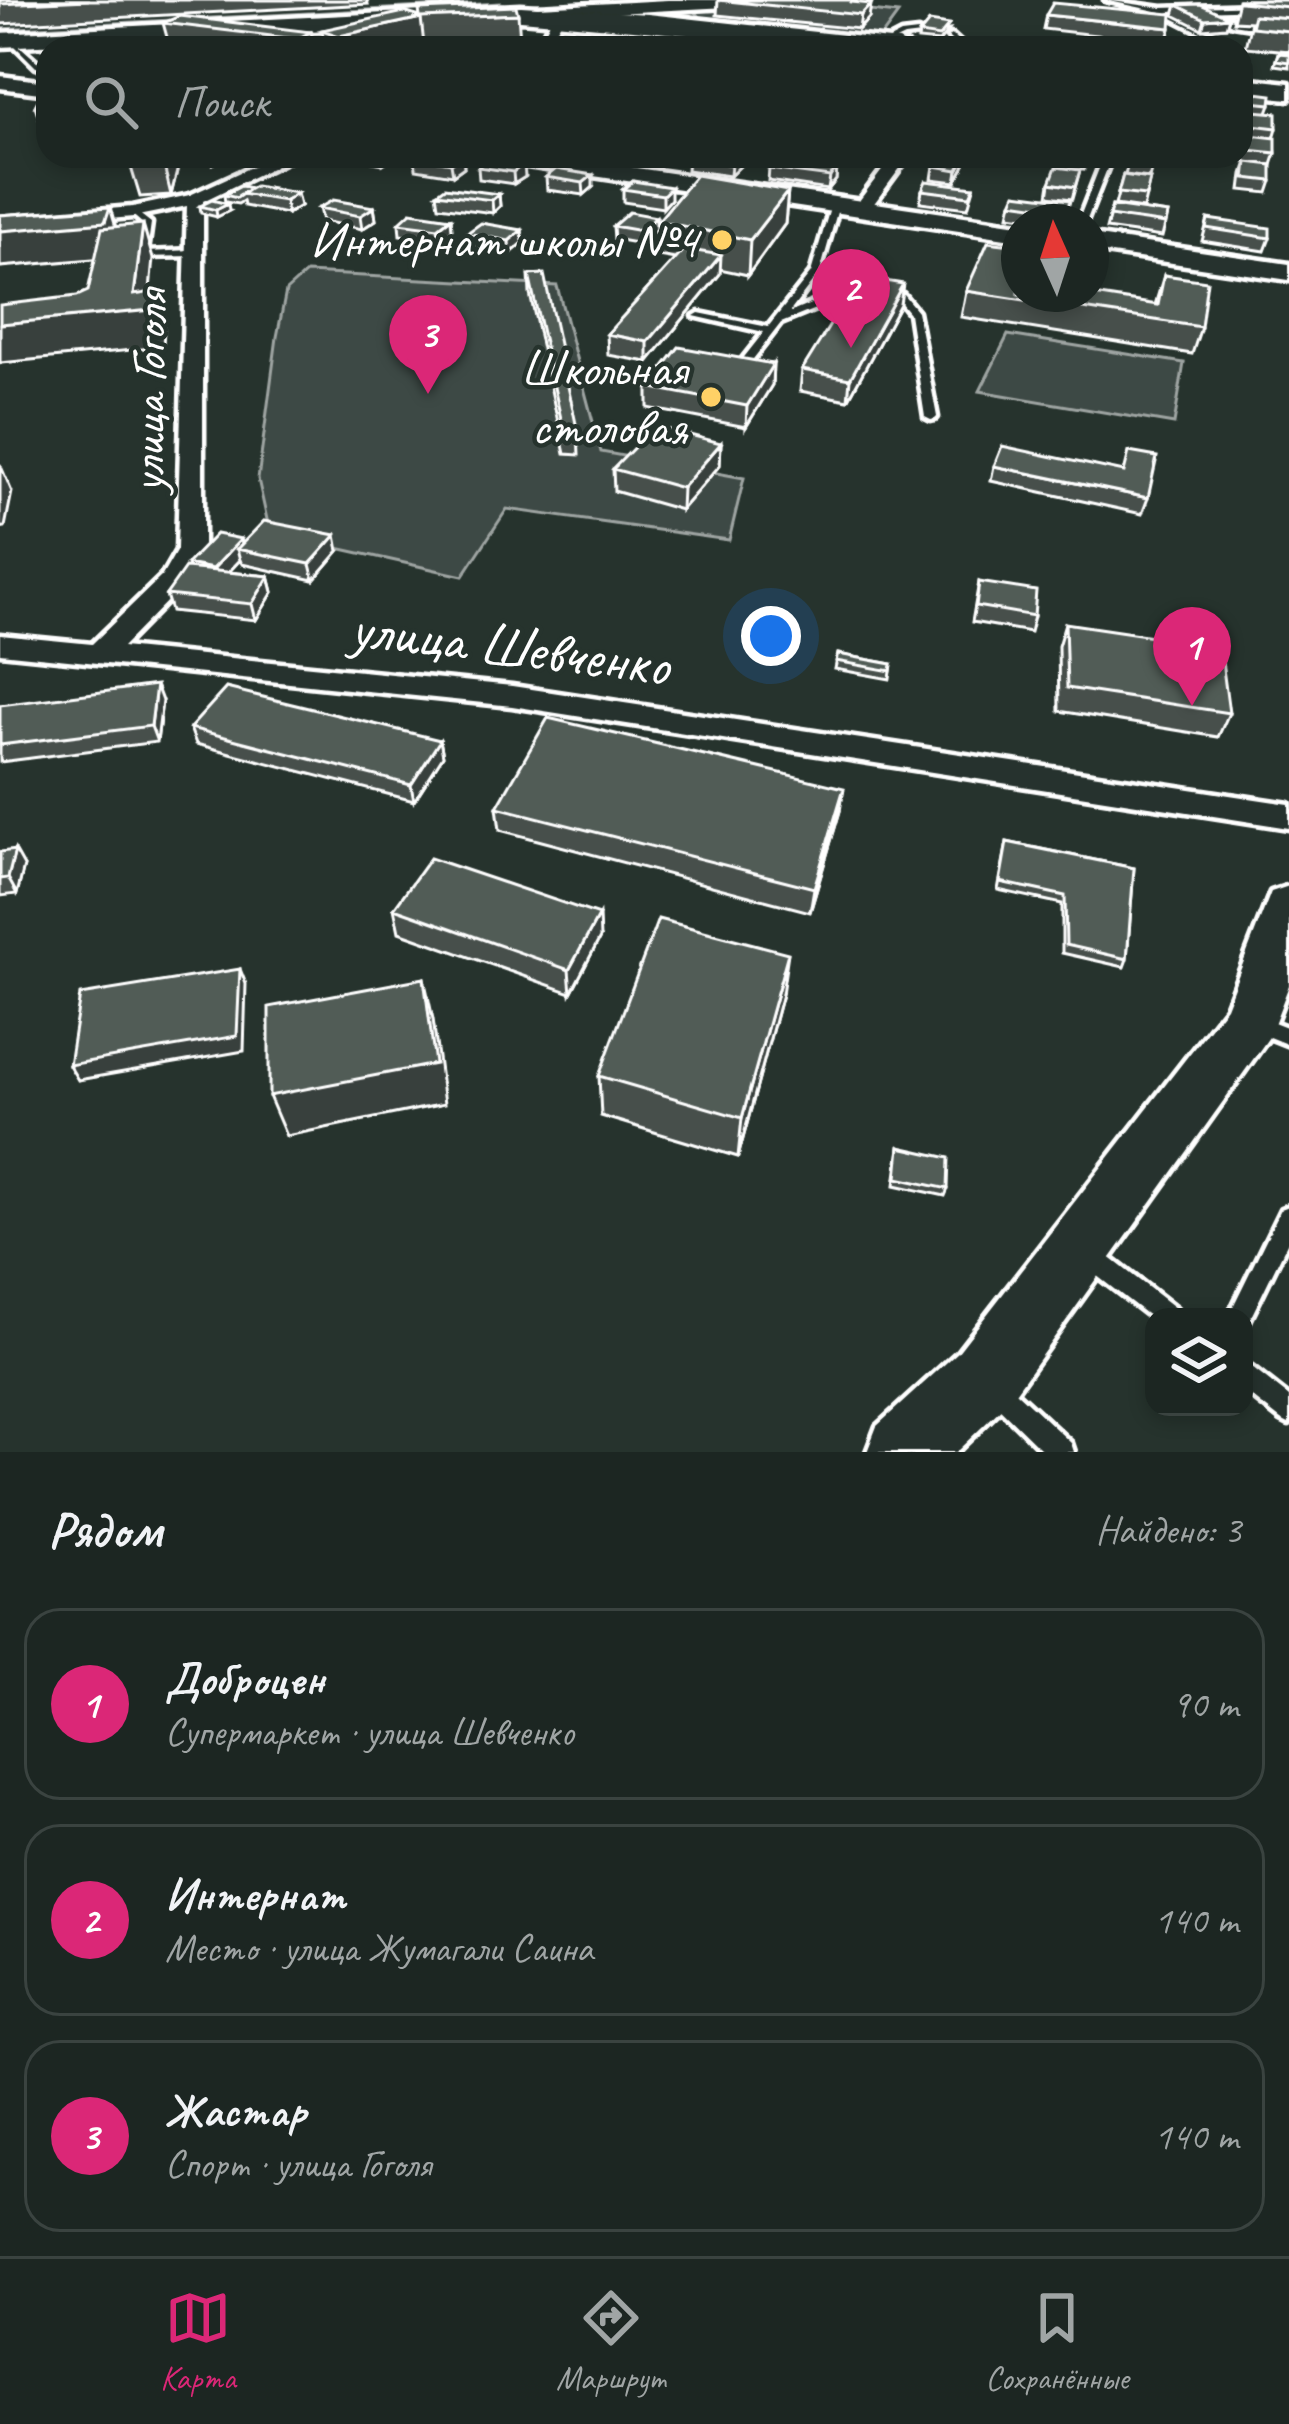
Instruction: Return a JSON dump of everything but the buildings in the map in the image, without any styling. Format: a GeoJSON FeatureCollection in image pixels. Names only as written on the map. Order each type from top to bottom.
{"type":"FeatureCollection","features":[{"type":"Feature","properties":{"kind":"highway"},"geometry":{"type":"LineString","coordinates":[[76,36],[517,7],[772,36]]}},
{"type":"Feature","properties":{"kind":"highway"},"geometry":{"type":"LineString","coordinates":[[5,40],[36,38]]}},
{"type":"Feature","properties":{"kind":"highway"},"geometry":{"type":"LineString","coordinates":[[1253,88],[1289,92]]}},
{"type":"Feature","properties":{"kind":"street"},"geometry":{"type":"LineString","coordinates":[[517,7],[765,0]]}},
{"type":"Feature","properties":{"kind":"street"},"geometry":{"type":"LineString","coordinates":[[690,2],[679,15],[715,28]]}},
{"type":"Feature","properties":{"kind":"street"},"geometry":{"type":"LineString","coordinates":[[547,36],[559,14]]}},
{"type":"Feature","properties":{"kind":"street"},"geometry":{"type":"LineString","coordinates":[[701,36],[715,28]]}},
{"type":"Feature","properties":{"kind":"street"},"geometry":{"type":"LineString","coordinates":[[0,82],[36,86]]}},
{"type":"Feature","properties":{"kind":"street"},"geometry":{"type":"LineString","coordinates":[[0,223],[133,212],[195,199],[262,168]]}},
{"type":"Feature","properties":{"kind":"street"},"geometry":{"type":"LineString","coordinates":[[591,168],[1001,229]]}},
{"type":"Feature","properties":{"kind":"street"},"geometry":{"type":"LineString","coordinates":[[605,170],[613,168]]}},
{"type":"Feature","properties":{"kind":"street"},"geometry":{"type":"LineString","coordinates":[[848,207],[889,168]]}},
{"type":"Feature","properties":{"kind":"street","name":"улица Гоголя"},"geometry":{"type":"LineString","coordinates":[[101,652],[172,581],[190,550],[195,199]]}},
{"type":"Feature","properties":{"kind":"street"},"geometry":{"type":"LineString","coordinates":[[1109,246],[1289,272]]}},
{"type":"Feature","properties":{"kind":"street","name":"улица Шевченко"},"geometry":{"type":"LineString","coordinates":[[0,644],[512,696],[1289,816]]}},
{"type":"Feature","properties":{"kind":"street"},"geometry":{"type":"LineString","coordinates":[[903,1452],[983,1377],[1079,1248],[1269,1028],[1289,907]]}},
{"type":"Feature","properties":{"kind":"lane"},"geometry":{"type":"LineString","coordinates":[[1108,0],[1162,10],[1289,6]]}},
{"type":"Feature","properties":{"kind":"lane"},"geometry":{"type":"LineString","coordinates":[[1205,8],[1234,22],[1289,31]]}},
{"type":"Feature","properties":{"kind":"lane"},"geometry":{"type":"LineString","coordinates":[[1162,10],[1212,36]]}},
{"type":"Feature","properties":{"kind":"lane"},"geometry":{"type":"LineString","coordinates":[[133,36],[146,32]]}},
{"type":"Feature","properties":{"kind":"lane"},"geometry":{"type":"LineString","coordinates":[[5,40],[36,63]]}},
{"type":"Feature","properties":{"kind":"lane"},"geometry":{"type":"LineString","coordinates":[[1089,204],[1103,168]]}},
{"type":"Feature","properties":{"kind":"lane"},"geometry":{"type":"LineString","coordinates":[[740,370],[815,274],[848,207]]}},
{"type":"Feature","properties":{"kind":"lane"},"geometry":{"type":"LineString","coordinates":[[133,212],[147,223],[142,254],[194,253]]}},
{"type":"Feature","properties":{"kind":"lane"},"geometry":{"type":"LineString","coordinates":[[815,274],[900,296],[914,314],[931,417]]}},
{"type":"Feature","properties":{"kind":"lane"},"geometry":{"type":"LineString","coordinates":[[699,316],[772,326],[866,285]]}},
{"type":"Feature","properties":{"kind":"lane"},"geometry":{"type":"LineString","coordinates":[[1243,1308],[1289,1216]]}},
{"type":"Feature","properties":{"kind":"lane"},"geometry":{"type":"LineString","coordinates":[[1079,1248],[1156,1308]]}},
{"type":"Feature","properties":{"kind":"lane"},"geometry":{"type":"LineString","coordinates":[[983,1377],[1062,1452]]}},
{"type":"Feature","properties":{"kind":"lane"},"geometry":{"type":"LineString","coordinates":[[1253,1383],[1289,1412]]}},
{"type":"Feature","properties":{"kind":"shaded area"},"geometry":{"type":"Polygon","coordinates":[[[734,3],[805,4],[898,14],[882,36],[842,36],[704,21],[694,10],[734,3]]]}},
{"type":"Feature","properties":{"kind":"shaded area"},"geometry":{"type":"Polygon","coordinates":[[[509,6],[0,37],[0,29],[509,6]]]}},
{"type":"Feature","properties":{"kind":"shaded area"},"geometry":{"type":"Polygon","coordinates":[[[306,273],[557,286],[601,452],[744,478],[729,540],[507,509],[463,576],[270,533],[258,479],[277,337],[286,291],[306,273]]]}},
{"type":"Feature","properties":{"kind":"shaded area"},"geometry":{"type":"Polygon","coordinates":[[[1008,335],[1184,363],[1174,424],[980,391],[1008,335]]]}},
{"type":"Feature","properties":{"kind":"place","name":"Интернат школы №4"},"geometry":{"type":"Point","coordinates":[722,240]}},
{"type":"Feature","properties":{"kind":"place","name":"Интернат"},"geometry":{"type":"Point","coordinates":[851,348]}},
{"type":"Feature","properties":{"kind":"place","name":"Жастар"},"geometry":{"type":"Point","coordinates":[428,394]}},
{"type":"Feature","properties":{"kind":"place","name":"Школьная столовая"},"geometry":{"type":"Point","coordinates":[711,397]}},
{"type":"Feature","properties":{"kind":"place","name":"Доброцен"},"geometry":{"type":"Point","coordinates":[1192,706]}}]}
